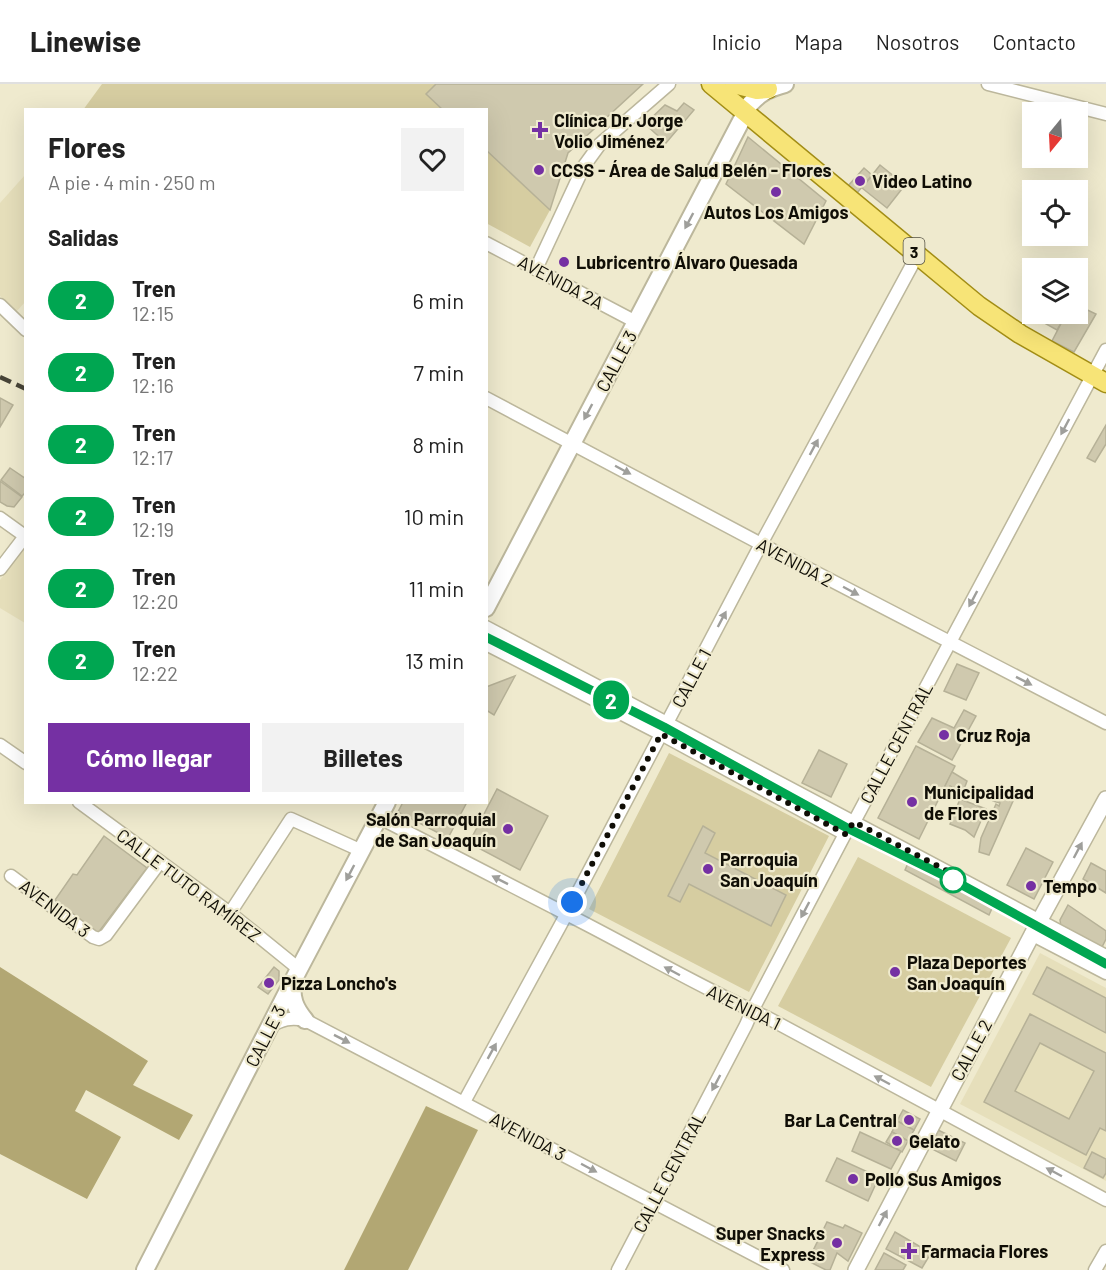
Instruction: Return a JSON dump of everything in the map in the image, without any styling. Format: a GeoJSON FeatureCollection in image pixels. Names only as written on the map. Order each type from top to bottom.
{"type":"FeatureCollection","features":[{"type":"Feature","properties":{"kind":"main road","name":"3"},"geometry":{"type":"LineString","coordinates":[[711,84],[979,306],[1020,334],[1099,379]]}},
{"type":"Feature","properties":{"kind":"main road"},"geometry":{"type":"LineString","coordinates":[[734,84],[757,90],[776,86]]}},
{"type":"Feature","properties":{"kind":"main road","name":"CALLE 3"},"geometry":{"type":"LineString","coordinates":[[488,604],[750,104],[776,86]]}},
{"type":"Feature","properties":{"kind":"main road","name":"CALLE 3"},"geometry":{"type":"LineString","coordinates":[[145,1270],[296,974],[386,804]]}},
{"type":"Feature","properties":{"kind":"main road"},"geometry":{"type":"LineString","coordinates":[[296,974],[292,991],[293,999],[297,1010],[305,1020]]}},
{"type":"Feature","properties":{"kind":"street"},"geometry":{"type":"LineString","coordinates":[[536,269],[584,166],[593,152],[669,84]]}},
{"type":"Feature","properties":{"kind":"street"},"geometry":{"type":"LineString","coordinates":[[988,84],[1106,114]]}},
{"type":"Feature","properties":{"kind":"street","name":"AVENIDA 2A"},"geometry":{"type":"LineString","coordinates":[[488,244],[636,322]]}},
{"type":"Feature","properties":{"kind":"street","name":"CALLE 1"},"geometry":{"type":"LineString","coordinates":[[464,1102],[918,254]]}},
{"type":"Feature","properties":{"kind":"street"},"geometry":{"type":"LineString","coordinates":[[0,305],[24,328]]}},
{"type":"Feature","properties":{"kind":"street","name":"CALLE CENTRAL"},"geometry":{"type":"LineString","coordinates":[[618,1270],[845,834],[854,822],[950,643],[1099,379],[1106,350]]}},
{"type":"Feature","properties":{"kind":"street","name":"AVENIDA 2"},"geometry":{"type":"LineString","coordinates":[[488,399],[1106,723]]}},
{"type":"Feature","properties":{"kind":"street"},"geometry":{"type":"LineString","coordinates":[[0,518],[24,535]]}},
{"type":"Feature","properties":{"kind":"street"},"geometry":{"type":"LineString","coordinates":[[0,569],[24,537]]}},
{"type":"Feature","properties":{"kind":"street"},"geometry":{"type":"LineString","coordinates":[[488,628],[845,834]]}},
{"type":"Feature","properties":{"kind":"street"},"geometry":{"type":"LineString","coordinates":[[488,645],[664,728],[854,822],[1106,956]]}},
{"type":"Feature","properties":{"kind":"street"},"geometry":{"type":"LineString","coordinates":[[0,745],[24,763]]}},
{"type":"Feature","properties":{"kind":"street","name":"CALLE 2"},"geometry":{"type":"LineString","coordinates":[[856,1270],[1032,934],[1106,799]]}},
{"type":"Feature","properties":{"kind":"street","name":"CALLE TUTO RAMÍREZ"},"geometry":{"type":"LineString","coordinates":[[82,804],[230,914],[296,974]]}},
{"type":"Feature","properties":{"kind":"street","name":"AVENIDA 1"},"geometry":{"type":"LineString","coordinates":[[380,818],[768,1018],[1106,1200]]}},
{"type":"Feature","properties":{"kind":"street"},"geometry":{"type":"LineString","coordinates":[[230,914],[291,819],[362,851]]}},
{"type":"Feature","properties":{"kind":"street","name":"AVENIDA 3"},"geometry":{"type":"LineString","coordinates":[[11,876],[93,937],[99,939],[106,935],[159,862]]}},
{"type":"Feature","properties":{"kind":"street"},"geometry":{"type":"LineString","coordinates":[[1032,934],[1106,973]]}},
{"type":"Feature","properties":{"kind":"street"},"geometry":{"type":"LineString","coordinates":[[269,1027],[288,1018],[305,1020]]}},
{"type":"Feature","properties":{"kind":"street","name":"AVENIDA 3"},"geometry":{"type":"LineString","coordinates":[[305,1020],[783,1270]]}},
{"type":"Feature","properties":{"kind":"street"},"geometry":{"type":"LineString","coordinates":[[1095,1270],[1106,1251]]}},
{"type":"Feature","properties":{"kind":"shaded area"},"geometry":{"type":"Polygon","coordinates":[[[102,84],[436,84],[442,108],[84,108],[102,84]]]}},
{"type":"Feature","properties":{"kind":"shaded area"},"geometry":{"type":"Polygon","coordinates":[[[488,152],[550,210],[530,247],[488,224],[488,152]]]}},
{"type":"Feature","properties":{"kind":"shaded area"},"geometry":{"type":"Polygon","coordinates":[[[24,176],[24,303],[16,312],[0,296],[0,203],[24,176]]]}},
{"type":"Feature","properties":{"kind":"shaded area"},"geometry":{"type":"Polygon","coordinates":[[[24,547],[24,622],[0,608],[0,580],[24,547]]]}},
{"type":"Feature","properties":{"kind":"shaded area"},"geometry":{"type":"Polygon","coordinates":[[[669,753],[829,836],[749,992],[589,909],[669,753]],[[704,827],[668,896],[680,902],[689,884],[770,925],[786,895],[705,853],[715,833],[704,827]]]}},
{"type":"Feature","properties":{"kind":"shaded area","name":"Plaza Deportes San Joaquín"},"geometry":{"type":"Polygon","coordinates":[[[858,857],[1011,938],[931,1087],[778,1006],[858,857]]]}},
{"type":"Feature","properties":{"kind":"shaded area"},"geometry":{"type":"Polygon","coordinates":[[[1040,953],[1106,988],[1106,1181],[960,1104],[1040,953]]]}},
{"type":"Feature","properties":{"kind":"shaded area"},"geometry":{"type":"Polygon","coordinates":[[[0,967],[148,1061],[133,1085],[193,1115],[179,1140],[86,1090],[75,1111],[121,1137],[87,1199],[0,1154],[0,967]]]}},
{"type":"Feature","properties":{"kind":"shaded area"},"geometry":{"type":"Polygon","coordinates":[[[426,1106],[478,1130],[408,1270],[344,1270],[426,1106]]]}},
{"type":"Feature","properties":{"kind":"building","name":"Clínica Dr. Jorge Volio Jiménez"},"geometry":{"type":"Polygon","coordinates":[[[436,84],[643,84],[568,153],[550,210],[488,152],[488,108],[441,108],[426,94],[436,84]]]}},
{"type":"Feature","properties":{"kind":"building"},"geometry":{"type":"Polygon","coordinates":[[[684,103],[694,110],[666,143],[645,124],[665,105],[677,111],[684,103]]]}},
{"type":"Feature","properties":{"kind":"building","name":"Autos Los Amigos"},"geometry":{"type":"Polygon","coordinates":[[[748,137],[826,201],[804,244],[726,184],[748,137]]]}},
{"type":"Feature","properties":{"kind":"building"},"geometry":{"type":"Polygon","coordinates":[[[880,165],[905,185],[887,208],[862,188],[880,165]]]}},
{"type":"Feature","properties":{"kind":"building","name":"Video Latino"},"geometry":{"type":"Polygon","coordinates":[[[864,168],[872,175],[857,193],[848,186],[864,168]]]}},
{"type":"Feature","properties":{"kind":"building"},"geometry":{"type":"Polygon","coordinates":[[[1088,310],[1096,314],[1074,352],[1052,341],[1061,324],[1088,324],[1088,310]]]}},
{"type":"Feature","properties":{"kind":"building"},"geometry":{"type":"Polygon","coordinates":[[[1046,324],[1060,324],[1057,330],[1046,324]]]}},
{"type":"Feature","properties":{"kind":"building"},"geometry":{"type":"Polygon","coordinates":[[[0,398],[13,405],[0,427],[0,398]]]}},
{"type":"Feature","properties":{"kind":"building"},"geometry":{"type":"Polygon","coordinates":[[[1106,425],[1106,444],[1095,462],[1087,458],[1106,425]]]}},
{"type":"Feature","properties":{"kind":"building"},"geometry":{"type":"Polygon","coordinates":[[[10,468],[24,478],[24,494],[22,496],[1,480],[10,468]]]}},
{"type":"Feature","properties":{"kind":"building"},"geometry":{"type":"Polygon","coordinates":[[[0,481],[22,497],[14,507],[0,502],[0,481]]]}},
{"type":"Feature","properties":{"kind":"building"},"geometry":{"type":"Polygon","coordinates":[[[957,664],[979,673],[966,700],[944,691],[957,664]]]}},
{"type":"Feature","properties":{"kind":"building"},"geometry":{"type":"Polygon","coordinates":[[[515,676],[494,715],[488,711],[488,686],[515,676]]]}},
{"type":"Feature","properties":{"kind":"building","name":"Cruz Roja"},"geometry":{"type":"Polygon","coordinates":[[[964,710],[976,716],[952,760],[918,742],[932,718],[954,728],[964,710]]]}},
{"type":"Feature","properties":{"kind":"building","name":"Municipalidad de Flores"},"geometry":{"type":"Polygon","coordinates":[[[916,746],[955,766],[919,839],[878,818],[916,746]]]}},
{"type":"Feature","properties":{"kind":"building"},"geometry":{"type":"Polygon","coordinates":[[[819,750],[847,764],[831,797],[802,783],[819,750]]]}},
{"type":"Feature","properties":{"kind":"building"},"geometry":{"type":"Polygon","coordinates":[[[952,772],[967,781],[963,792],[950,786],[946,795],[945,786],[952,772]]]}},
{"type":"Feature","properties":{"kind":"building","name":"Salón Parroquial de San Joaquín"},"geometry":{"type":"Polygon","coordinates":[[[497,789],[548,816],[520,870],[469,843],[497,789]]]}},
{"type":"Feature","properties":{"kind":"building"},"geometry":{"type":"Polygon","coordinates":[[[995,791],[1013,801],[989,855],[979,852],[981,838],[996,804],[999,806],[1000,803],[993,801],[995,791]]]}},
{"type":"Feature","properties":{"kind":"building"},"geometry":{"type":"Polygon","coordinates":[[[960,799],[986,809],[974,837],[965,830],[950,824],[960,799]]]}},
{"type":"Feature","properties":{"kind":"building"},"geometry":{"type":"Polygon","coordinates":[[[402,804],[466,804],[448,838],[398,812],[402,804]]]}},
{"type":"Feature","properties":{"kind":"building","name":"Parroquia San Joaquín"},"geometry":{"type":"Polygon","coordinates":[[[703,826],[715,833],[705,853],[786,895],[771,926],[689,884],[680,902],[668,896],[703,826]]]}},
{"type":"Feature","properties":{"kind":"building"},"geometry":{"type":"Polygon","coordinates":[[[104,836],[147,868],[98,933],[55,900],[73,874],[77,875],[104,836]]]}},
{"type":"Feature","properties":{"kind":"building"},"geometry":{"type":"Polygon","coordinates":[[[1026,848],[1053,862],[1034,899],[1007,885],[1026,848]]]}},
{"type":"Feature","properties":{"kind":"building"},"geometry":{"type":"Polygon","coordinates":[[[909,861],[993,906],[989,915],[905,870],[909,861]]]}},
{"type":"Feature","properties":{"kind":"building"},"geometry":{"type":"Polygon","coordinates":[[[1091,863],[1106,871],[1106,893],[1083,879],[1091,863]]]}},
{"type":"Feature","properties":{"kind":"building"},"geometry":{"type":"Polygon","coordinates":[[[1068,905],[1106,931],[1106,939],[1101,949],[1061,927],[1060,920],[1068,905]]]}},
{"type":"Feature","properties":{"kind":"building","name":"Pizza Loncho's"},"geometry":{"type":"Polygon","coordinates":[[[274,967],[279,971],[279,980],[268,994],[258,987],[274,967]]]}},
{"type":"Feature","properties":{"kind":"building"},"geometry":{"type":"Polygon","coordinates":[[[1047,967],[1106,998],[1106,1033],[1033,994],[1047,967]]]}},
{"type":"Feature","properties":{"kind":"building"},"geometry":{"type":"Polygon","coordinates":[[[1030,1014],[1106,1053],[1106,1131],[1100,1128],[1086,1155],[984,1102],[1030,1014]],[[1040,1043],[1015,1091],[1069,1119],[1094,1071],[1040,1043]]]}},
{"type":"Feature","properties":{"kind":"building","name":"Bar La Central"},"geometry":{"type":"Polygon","coordinates":[[[903,1110],[920,1119],[914,1130],[897,1121],[903,1110]]]}},
{"type":"Feature","properties":{"kind":"building"},"geometry":{"type":"Polygon","coordinates":[[[897,1121],[914,1130],[908,1141],[892,1132],[897,1121]]]}},
{"type":"Feature","properties":{"kind":"building"},"geometry":{"type":"Polygon","coordinates":[[[938,1130],[965,1143],[956,1161],[930,1148],[938,1130]]]}},
{"type":"Feature","properties":{"kind":"building"},"geometry":{"type":"Polygon","coordinates":[[[860,1132],[901,1151],[891,1169],[852,1151],[860,1132]]]}},
{"type":"Feature","properties":{"kind":"building","name":"Gelato"},"geometry":{"type":"Polygon","coordinates":[[[892,1132],[908,1141],[902,1152],[886,1142],[892,1132]]]}},
{"type":"Feature","properties":{"kind":"building"},"geometry":{"type":"Polygon","coordinates":[[[1092,1152],[1106,1159],[1106,1173],[1103,1178],[1084,1168],[1092,1152]]]}},
{"type":"Feature","properties":{"kind":"building","name":"Pollo Sus Amigos"},"geometry":{"type":"Polygon","coordinates":[[[837,1158],[879,1177],[868,1201],[826,1181],[837,1158]]]}},
{"type":"Feature","properties":{"kind":"building","name":"Super Snacks Express"},"geometry":{"type":"Polygon","coordinates":[[[827,1222],[843,1228],[845,1225],[862,1233],[848,1261],[837,1253],[830,1270],[808,1261],[827,1222]]]}},
{"type":"Feature","properties":{"kind":"building","name":"Farmacia Flores"},"geometry":{"type":"Polygon","coordinates":[[[895,1232],[931,1253],[922,1268],[886,1249],[895,1232]]]}},
{"type":"Feature","properties":{"kind":"building"},"geometry":{"type":"Polygon","coordinates":[[[884,1253],[906,1265],[903,1270],[875,1270],[884,1253]]]}},
{"type":"Feature","properties":{"kind":"railway"},"geometry":{"type":"LineString","coordinates":[[0,377],[24,388]]}},
{"type":"Feature","properties":{"kind":"railway"},"geometry":{"type":"LineString","coordinates":[[488,638],[664,727],[849,829],[953,880],[1106,964]]}},
{"type":"Feature","properties":{"kind":"train","name":"2"},"geometry":{"type":"LineString","coordinates":[[488,638],[664,727],[849,829],[953,880],[1106,964]]}},
{"type":"Feature","properties":{"kind":"place","name":"Clínica Dr. Jorge Volio Jiménez"},"geometry":{"type":"Point","coordinates":[540,130]}},
{"type":"Feature","properties":{"kind":"place","name":"CCSS - Área de Salud Belén - Flores"},"geometry":{"type":"Point","coordinates":[539,170]}},
{"type":"Feature","properties":{"kind":"place","name":"Video Latino"},"geometry":{"type":"Point","coordinates":[860,181]}},
{"type":"Feature","properties":{"kind":"place","name":"Autos Los Amigos"},"geometry":{"type":"Point","coordinates":[776,192]}},
{"type":"Feature","properties":{"kind":"place","name":"Lubricentro Álvaro Quesada"},"geometry":{"type":"Point","coordinates":[564,262]}},
{"type":"Feature","properties":{"kind":"place","name":"Cruz Roja"},"geometry":{"type":"Point","coordinates":[944,735]}},
{"type":"Feature","properties":{"kind":"place","name":"Municipalidad de Flores"},"geometry":{"type":"Point","coordinates":[912,802]}},
{"type":"Feature","properties":{"kind":"place","name":"Salón Parroquial de San Joaquín"},"geometry":{"type":"Point","coordinates":[508,829]}},
{"type":"Feature","properties":{"kind":"place","name":"Parroquia San Joaquín"},"geometry":{"type":"Point","coordinates":[708,869]}},
{"type":"Feature","properties":{"kind":"place","name":"Tempo"},"geometry":{"type":"Point","coordinates":[1031,886]}},
{"type":"Feature","properties":{"kind":"place","name":"Plaza Deportes San Joaquín"},"geometry":{"type":"Point","coordinates":[895,972]}},
{"type":"Feature","properties":{"kind":"place","name":"Pizza Loncho's"},"geometry":{"type":"Point","coordinates":[269,983]}},
{"type":"Feature","properties":{"kind":"place","name":"Bar La Central"},"geometry":{"type":"Point","coordinates":[909,1120]}},
{"type":"Feature","properties":{"kind":"place","name":"Gelato"},"geometry":{"type":"Point","coordinates":[897,1141]}},
{"type":"Feature","properties":{"kind":"place","name":"Pollo Sus Amigos"},"geometry":{"type":"Point","coordinates":[853,1179]}},
{"type":"Feature","properties":{"kind":"place","name":"Super Snacks Express"},"geometry":{"type":"Point","coordinates":[837,1243]}},
{"type":"Feature","properties":{"kind":"place","name":"Farmacia Flores"},"geometry":{"type":"Point","coordinates":[909,1251]}},
{"type":"Feature","properties":{"kind":"route"},"geometry":{"type":"LineString","coordinates":[[572,902],[661,734],[845,834],[854,822],[957,876],[953,880]]}}]}
